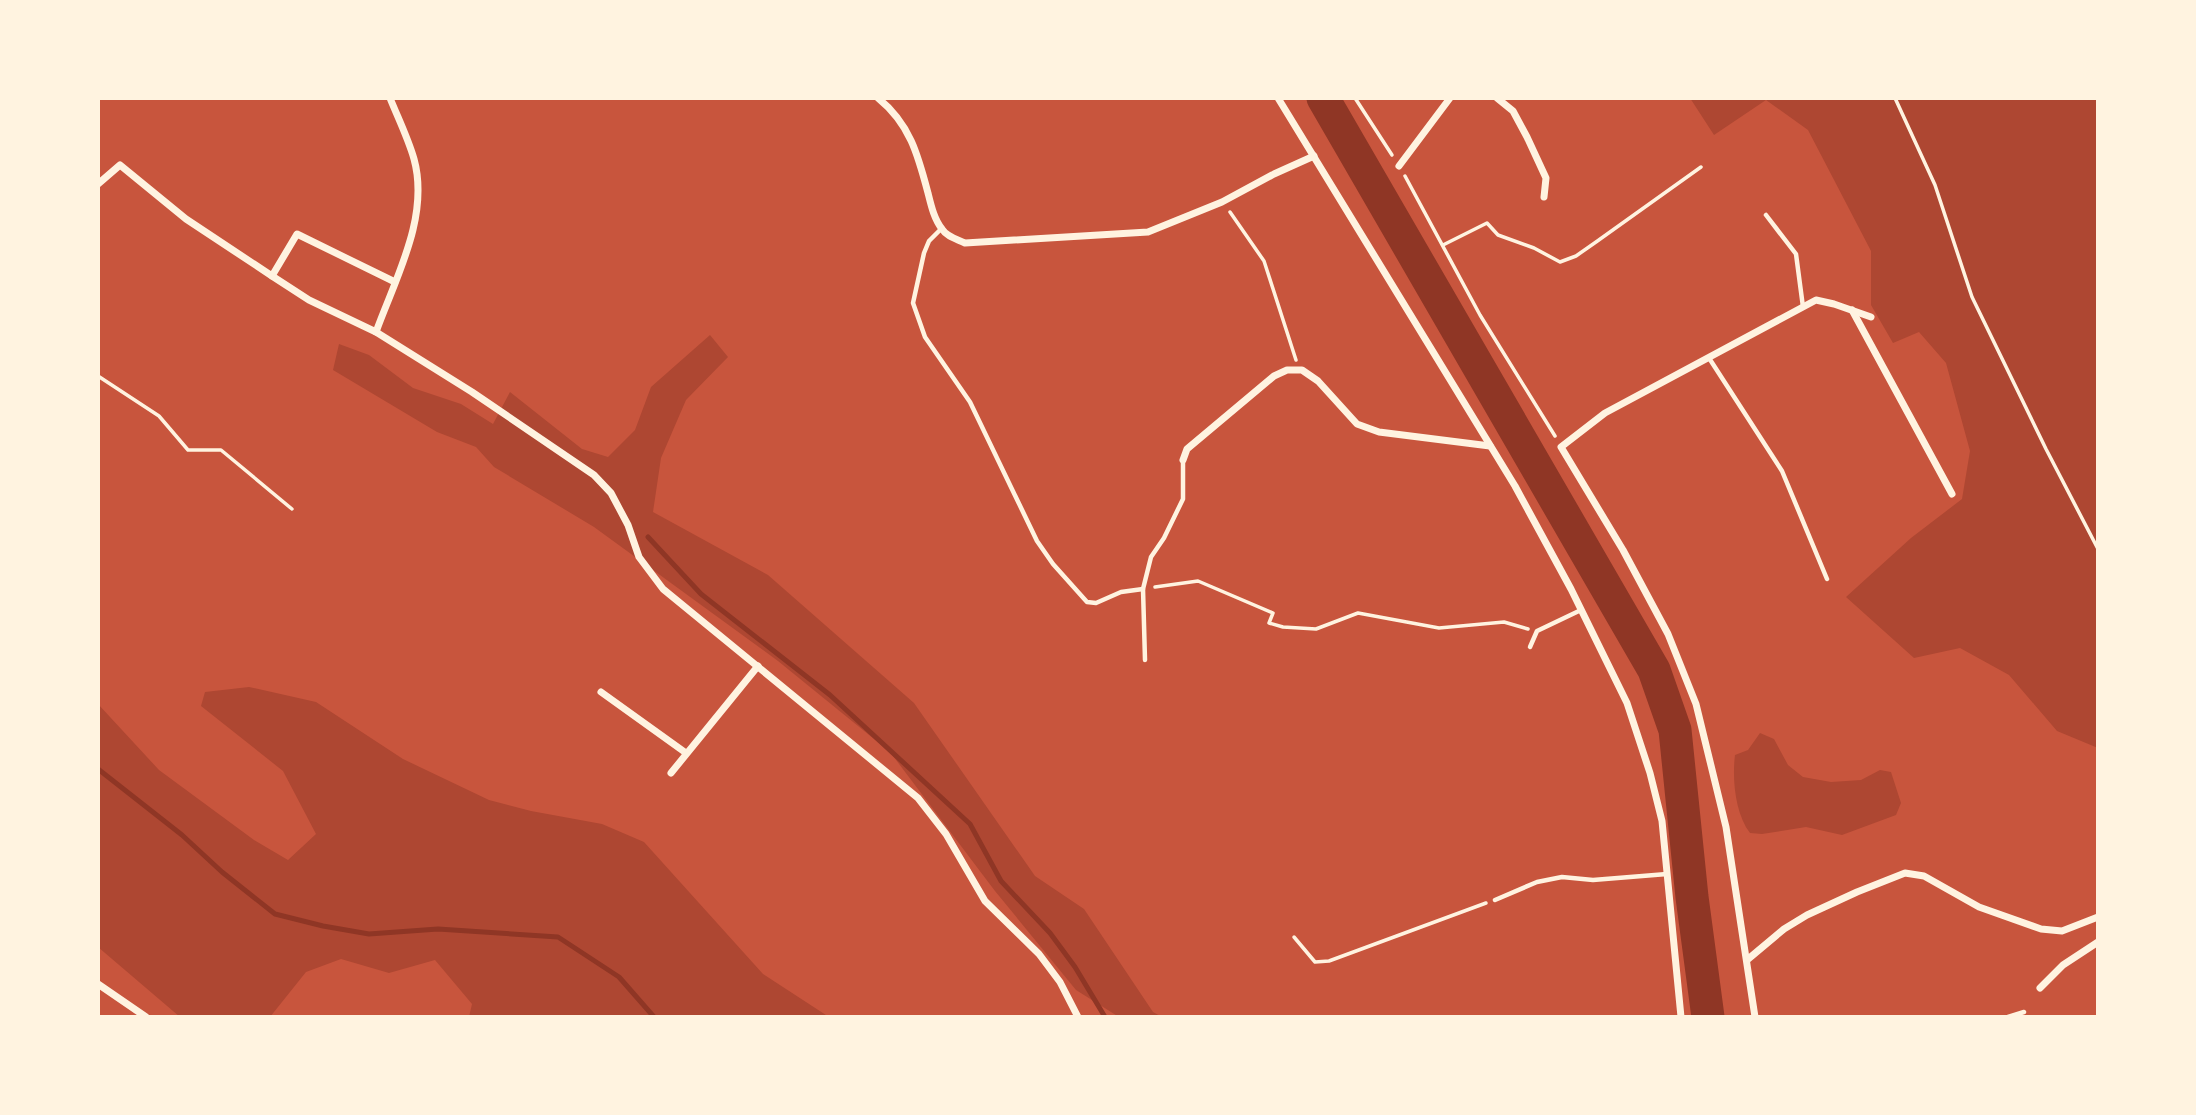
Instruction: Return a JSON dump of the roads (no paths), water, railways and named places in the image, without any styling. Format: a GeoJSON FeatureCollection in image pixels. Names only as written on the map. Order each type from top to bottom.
{"type":"FeatureCollection","features":[{"type":"Feature","properties":{"kind":"street"},"geometry":{"type":"LineString","coordinates":[[376,332],[412,235],[418,195],[414,161],[390,98]]}},
{"type":"Feature","properties":{"kind":"street"},"geometry":{"type":"LineString","coordinates":[[878,98],[901,121],[917,152],[933,213],[941,229],[965,243],[1148,232],[1222,202],[1314,156]]}},
{"type":"Feature","properties":{"kind":"street"},"geometry":{"type":"LineString","coordinates":[[1278,98],[1515,486],[1582,610],[1627,703],[1650,773],[1662,821],[1681,1017]]}},
{"type":"Feature","properties":{"kind":"street"},"geometry":{"type":"LineString","coordinates":[[1399,166],[1450,98]]}},
{"type":"Feature","properties":{"kind":"street"},"geometry":{"type":"LineString","coordinates":[[1497,98],[1513,111],[1532,147],[1546,178],[1544,197]]}},
{"type":"Feature","properties":{"kind":"street"},"geometry":{"type":"LineString","coordinates":[[98,184],[120,165],[186,219],[272,276],[309,300],[376,332],[472,392],[594,475],[611,493],[628,525],[639,557],[663,589],[918,798],[946,834],[985,901],[1039,954],[1060,982],[1078,1017]]}},
{"type":"Feature","properties":{"kind":"street"},"geometry":{"type":"LineString","coordinates":[[272,276],[297,234],[395,282]]}},
{"type":"Feature","properties":{"kind":"street"},"geometry":{"type":"LineString","coordinates":[[1755,1017],[1726,827],[1696,705],[1668,634],[1623,550],[1561,447],[1605,413],[1816,300],[1871,317]]}},
{"type":"Feature","properties":{"kind":"street"},"geometry":{"type":"LineString","coordinates":[[1852,310],[1952,494]]}},
{"type":"Feature","properties":{"kind":"street"},"geometry":{"type":"LineString","coordinates":[[1183,460],[1187,449],[1274,376],[1287,370],[1302,370],[1318,381],[1357,424],[1379,432],[1490,446]]}},
{"type":"Feature","properties":{"kind":"street"},"geometry":{"type":"LineString","coordinates":[[671,773],[758,667]]}},
{"type":"Feature","properties":{"kind":"street"},"geometry":{"type":"LineString","coordinates":[[601,692],[686,753]]}},
{"type":"Feature","properties":{"kind":"street"},"geometry":{"type":"LineString","coordinates":[[1747,960],[1784,929],[1807,915],[1905,873],[1924,876],[1979,907],[2041,929],[2062,931],[2098,917]]}},
{"type":"Feature","properties":{"kind":"street"},"geometry":{"type":"LineString","coordinates":[[2040,988],[2063,965],[2098,942]]}},
{"type":"Feature","properties":{"kind":"street"},"geometry":{"type":"LineString","coordinates":[[98,984],[146,1017]]}},
{"type":"Feature","properties":{"kind":"lane"},"geometry":{"type":"LineString","coordinates":[[1766,215],[1796,254],[1803,307]]}},
{"type":"Feature","properties":{"kind":"lane"},"geometry":{"type":"LineString","coordinates":[[941,229],[929,241],[924,253],[913,303],[925,337],[970,402],[1037,541],[1053,564],[1087,602],[1096,603],[1121,592],[1143,589]]}},
{"type":"Feature","properties":{"kind":"lane"},"geometry":{"type":"LineString","coordinates":[[1709,357],[1782,471],[1827,579]]}},
{"type":"Feature","properties":{"kind":"lane"},"geometry":{"type":"LineString","coordinates":[[1146,660],[1143,589],[1151,557],[1164,538],[1183,499],[1183,460]]}},
{"type":"Feature","properties":{"kind":"lane"},"geometry":{"type":"LineString","coordinates":[[1530,647],[1537,631],[1582,610]]}},
{"type":"Feature","properties":{"kind":"lane"},"geometry":{"type":"LineString","coordinates":[[1495,900],[1537,882],[1562,877],[1593,880],[1667,874]]}},
{"type":"Feature","properties":{"kind":"lane"},"geometry":{"type":"LineString","coordinates":[[2008,1017],[2024,1012]]}},
{"type":"Feature","properties":{"kind":"waterway"},"geometry":{"type":"LineString","coordinates":[[1323,98],[1654,670],[1675,730],[1692,897],[1708,1017]]}},
{"type":"Feature","properties":{"kind":"waterway"},"geometry":{"type":"LineString","coordinates":[[648,537],[701,594],[830,695],[970,824],[1001,881],[1050,933],[1075,967],[1105,1017]]}},
{"type":"Feature","properties":{"kind":"waterway"},"geometry":{"type":"LineString","coordinates":[[98,769],[182,835],[222,872],[275,914],[369,934],[438,929],[558,937],[619,977],[654,1017]]}}]}
